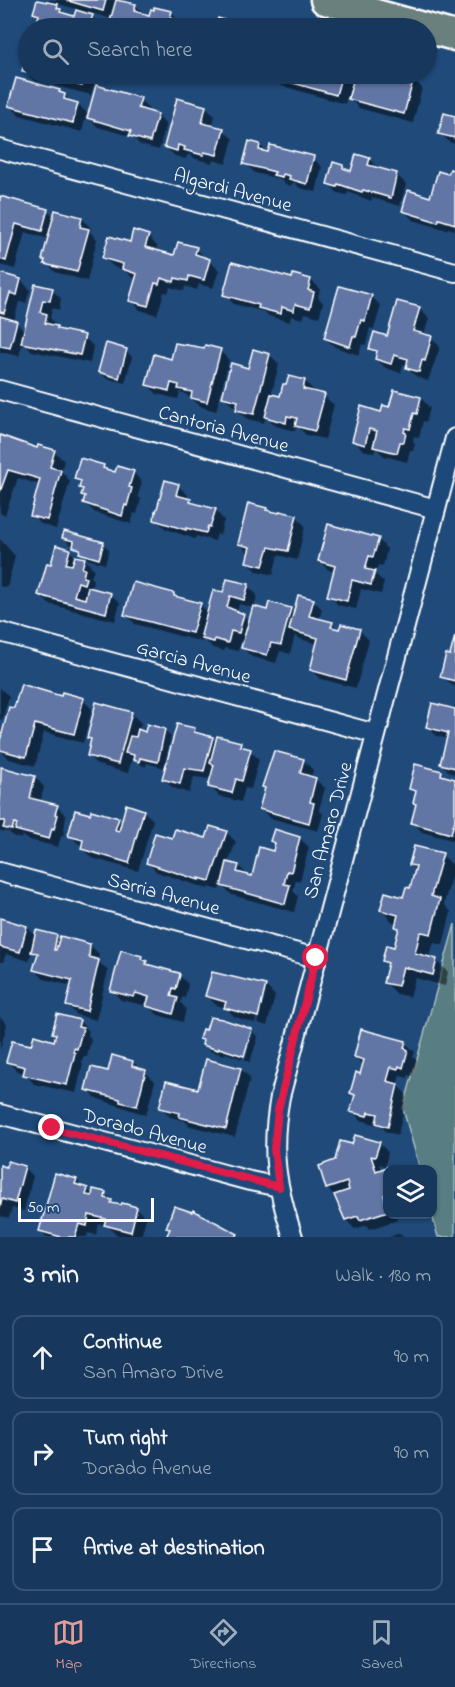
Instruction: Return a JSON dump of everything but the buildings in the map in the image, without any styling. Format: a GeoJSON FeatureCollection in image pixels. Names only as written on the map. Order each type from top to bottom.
{"type":"FeatureCollection","features":[{"type":"Feature","properties":{"kind":"main road"},"geometry":{"type":"LineString","coordinates":[[325,0],[390,18]]}},
{"type":"Feature","properties":{"kind":"main road"},"geometry":{"type":"LineString","coordinates":[[437,31],[455,36]]}},
{"type":"Feature","properties":{"kind":"street","name":"Algardi Avenue"},"geometry":{"type":"LineString","coordinates":[[0,149],[455,272]]}},
{"type":"Feature","properties":{"kind":"street","name":"Cantoria Avenue"},"geometry":{"type":"LineString","coordinates":[[0,390],[436,509]]}},
{"type":"Feature","properties":{"kind":"street","name":"San Amaro Drive"},"geometry":{"type":"LineString","coordinates":[[293,1237],[279,1187],[274,1149],[278,1110],[316,958],[455,438]]}},
{"type":"Feature","properties":{"kind":"street","name":"Garcia Avenue"},"geometry":{"type":"LineString","coordinates":[[0,632],[376,734]]}},
{"type":"Feature","properties":{"kind":"street","name":"Sarria Avenue"},"geometry":{"type":"LineString","coordinates":[[0,872],[316,958]]}},
{"type":"Feature","properties":{"kind":"street","name":"Dorado Avenue"},"geometry":{"type":"LineString","coordinates":[[0,1114],[279,1187]]}},
{"type":"Feature","properties":{"kind":"green space"},"geometry":{"type":"Polygon","coordinates":[[[455,924],[455,1237],[438,1237],[433,1219],[437,1219],[437,1165],[419,1165],[403,1109],[455,924]]]}},
{"type":"Feature","properties":{"kind":"route"},"geometry":{"type":"LineString","coordinates":[[52,1128],[279,1187],[274,1149],[278,1110],[284,1077],[316,958]]}}]}
